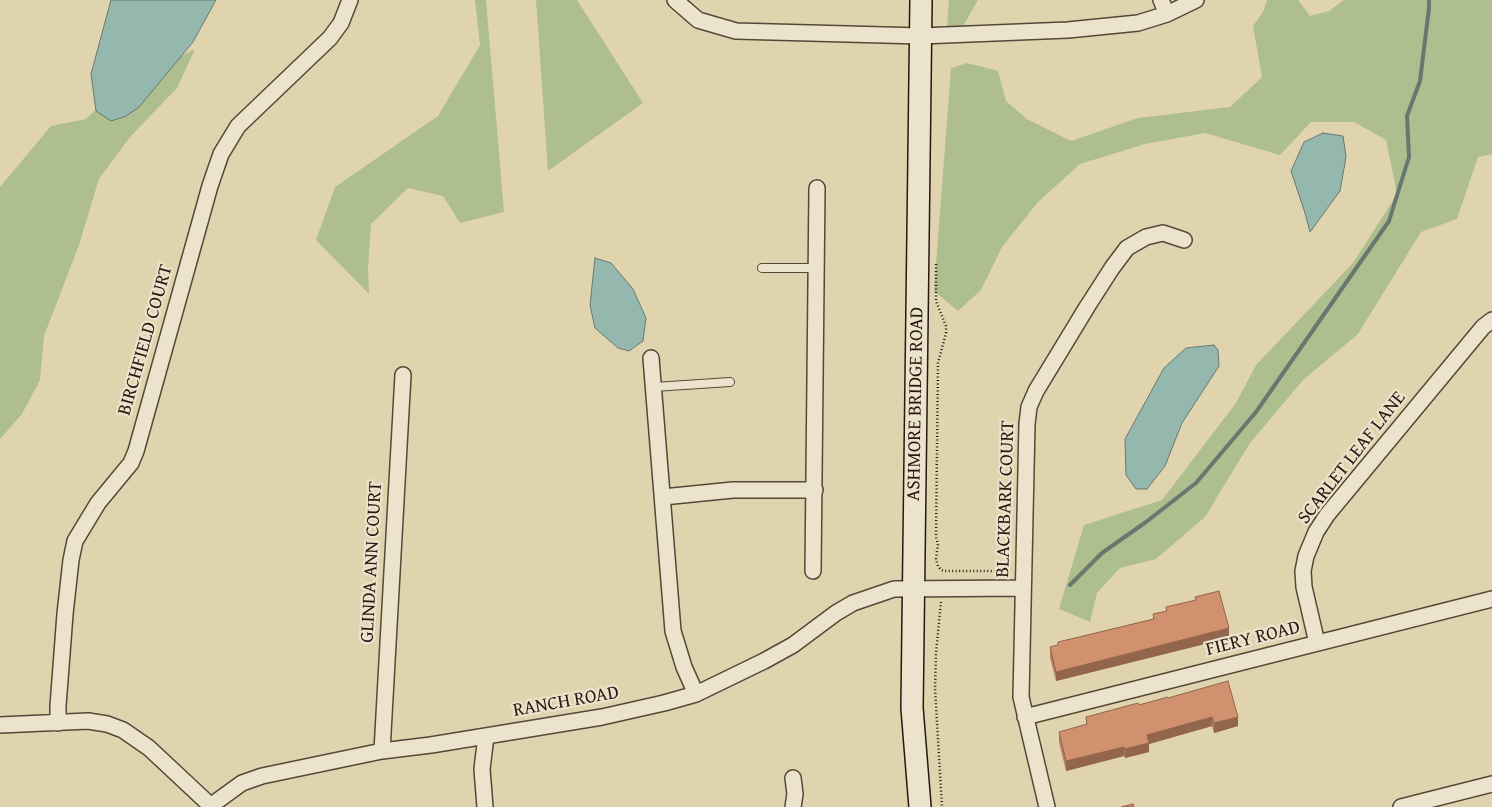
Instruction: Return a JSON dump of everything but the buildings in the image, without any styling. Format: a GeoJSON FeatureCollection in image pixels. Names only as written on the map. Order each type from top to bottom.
{"type":"FeatureCollection","features":[{"type":"Feature","properties":{"kind":"main road","name":"ASHMORE BRIDGE ROAD"},"geometry":{"type":"LineString","coordinates":[[920,807],[912,708],[921,0]]}},
{"type":"Feature","properties":{"kind":"street","name":"BIRCHFIELD COURT"},"geometry":{"type":"LineString","coordinates":[[58,723],[65,614],[75,540],[98,503],[131,463],[136,451],[210,186],[221,154],[238,126],[330,38],[341,23],[350,0]]}},
{"type":"Feature","properties":{"kind":"street"},"geometry":{"type":"LineString","coordinates":[[675,0],[698,20],[736,31],[921,36],[1068,30],[1138,24],[1167,14],[1196,0]]}},
{"type":"Feature","properties":{"kind":"street"},"geometry":{"type":"LineString","coordinates":[[1161,0],[1167,14]]}},
{"type":"Feature","properties":{"kind":"street"},"geometry":{"type":"LineString","coordinates":[[813,572],[817,188]]}},
{"type":"Feature","properties":{"kind":"street","name":"BLACKBARK COURT"},"geometry":{"type":"LineString","coordinates":[[1047,807],[1021,697],[1027,424],[1029,407],[1036,391],[1102,283],[1128,248],[1146,237],[1164,233],[1184,240]]}},
{"type":"Feature","properties":{"kind":"street","name":"SCARLET LEAF LANE"},"geometry":{"type":"LineString","coordinates":[[1317,643],[1304,587],[1303,571],[1306,556],[1316,532],[1327,515],[1477,334],[1492,320]]}},
{"type":"Feature","properties":{"kind":"street"},"geometry":{"type":"LineString","coordinates":[[651,358],[673,631],[684,667],[696,694]]}},
{"type":"Feature","properties":{"kind":"street","name":"GLINDA ANN COURT"},"geometry":{"type":"LineString","coordinates":[[382,751],[403,375]]}},
{"type":"Feature","properties":{"kind":"street"},"geometry":{"type":"LineString","coordinates":[[662,497],[733,490],[815,490]]}},
{"type":"Feature","properties":{"kind":"street","name":"RANCH ROAD"},"geometry":{"type":"LineString","coordinates":[[210,806],[242,783],[262,776],[382,751],[602,718],[696,694],[793,645],[836,613],[853,603],[894,589],[1023,588]]}},
{"type":"Feature","properties":{"kind":"street","name":"FIERY ROAD"},"geometry":{"type":"LineString","coordinates":[[1025,717],[1492,599]]}},
{"type":"Feature","properties":{"kind":"street"},"geometry":{"type":"LineString","coordinates":[[0,725],[88,721],[107,724],[123,730],[149,748],[210,806]]}},
{"type":"Feature","properties":{"kind":"street"},"geometry":{"type":"LineString","coordinates":[[485,807],[482,769],[486,736]]}},
{"type":"Feature","properties":{"kind":"street"},"geometry":{"type":"LineString","coordinates":[[793,778],[796,794],[793,807]]}},
{"type":"Feature","properties":{"kind":"street"},"geometry":{"type":"LineString","coordinates":[[1401,807],[1492,784]]}},
{"type":"Feature","properties":{"kind":"lane"},"geometry":{"type":"LineString","coordinates":[[762,268],[816,268]]}},
{"type":"Feature","properties":{"kind":"lane"},"geometry":{"type":"LineString","coordinates":[[654,387],[730,382]]}},
{"type":"Feature","properties":{"kind":"path"},"geometry":{"type":"LineString","coordinates":[[936,264],[936,302],[946,326],[938,363],[936,537],[938,544],[936,559],[938,566],[941,570],[945,571],[1006,572],[1010,569],[1023,588]]}},
{"type":"Feature","properties":{"kind":"path"},"geometry":{"type":"LineString","coordinates":[[941,600],[935,688],[942,807]]}},
{"type":"Feature","properties":{"kind":"green space"},"geometry":{"type":"Polygon","coordinates":[[[475,0],[486,0],[504,212],[460,223],[443,196],[408,188],[371,224],[368,267],[369,294],[316,240],[335,187],[438,116],[480,45],[475,0]]]}},
{"type":"Feature","properties":{"kind":"green space"},"geometry":{"type":"Polygon","coordinates":[[[536,0],[577,0],[643,103],[548,171],[536,0]]]}},
{"type":"Feature","properties":{"kind":"green space"},"geometry":{"type":"Polygon","coordinates":[[[949,0],[978,0],[963,26],[947,28],[949,0]]]}},
{"type":"Feature","properties":{"kind":"green space"},"geometry":{"type":"Polygon","coordinates":[[[1267,0],[1298,0],[1310,16],[1329,11],[1344,0],[1492,0],[1492,154],[1478,157],[1457,219],[1421,232],[1358,334],[1304,379],[1250,443],[1205,517],[1156,559],[1120,568],[1097,593],[1090,622],[1059,609],[1084,525],[1162,500],[1236,403],[1256,365],[1353,263],[1397,194],[1386,140],[1354,122],[1311,122],[1280,155],[1205,133],[1145,144],[1080,164],[1038,202],[1002,247],[981,290],[958,311],[934,291],[951,68],[967,63],[998,71],[1006,101],[1027,119],[1071,141],[1138,118],[1230,107],[1262,77],[1253,26],[1263,12],[1267,0]]]}},
{"type":"Feature","properties":{"kind":"green space"},"geometry":{"type":"Polygon","coordinates":[[[195,49],[177,88],[130,137],[99,179],[79,245],[44,336],[40,380],[22,414],[0,439],[0,187],[51,126],[86,119],[124,83],[195,49]]]}},
{"type":"Feature","properties":{"kind":"water"},"geometry":{"type":"Polygon","coordinates":[[[111,0],[216,0],[193,42],[139,107],[126,116],[111,121],[96,111],[91,74],[111,0]]]}},
{"type":"Feature","properties":{"kind":"water"},"geometry":{"type":"Polygon","coordinates":[[[1323,133],[1343,136],[1346,157],[1340,191],[1310,232],[1291,171],[1304,142],[1323,133]]]}},
{"type":"Feature","properties":{"kind":"water"},"geometry":{"type":"Polygon","coordinates":[[[595,258],[611,263],[633,289],[646,318],[643,341],[629,351],[618,348],[595,328],[590,305],[595,258]]]}},
{"type":"Feature","properties":{"kind":"water"},"geometry":{"type":"Polygon","coordinates":[[[1214,345],[1218,350],[1219,366],[1182,423],[1165,466],[1147,489],[1136,489],[1126,475],[1125,439],[1164,368],[1186,348],[1214,345]]]}},
{"type":"Feature","properties":{"kind":"waterway"},"geometry":{"type":"LineString","coordinates":[[1070,585],[1102,553],[1196,483],[1256,412],[1389,221],[1409,157],[1407,116],[1420,81],[1429,0]]}}]}
